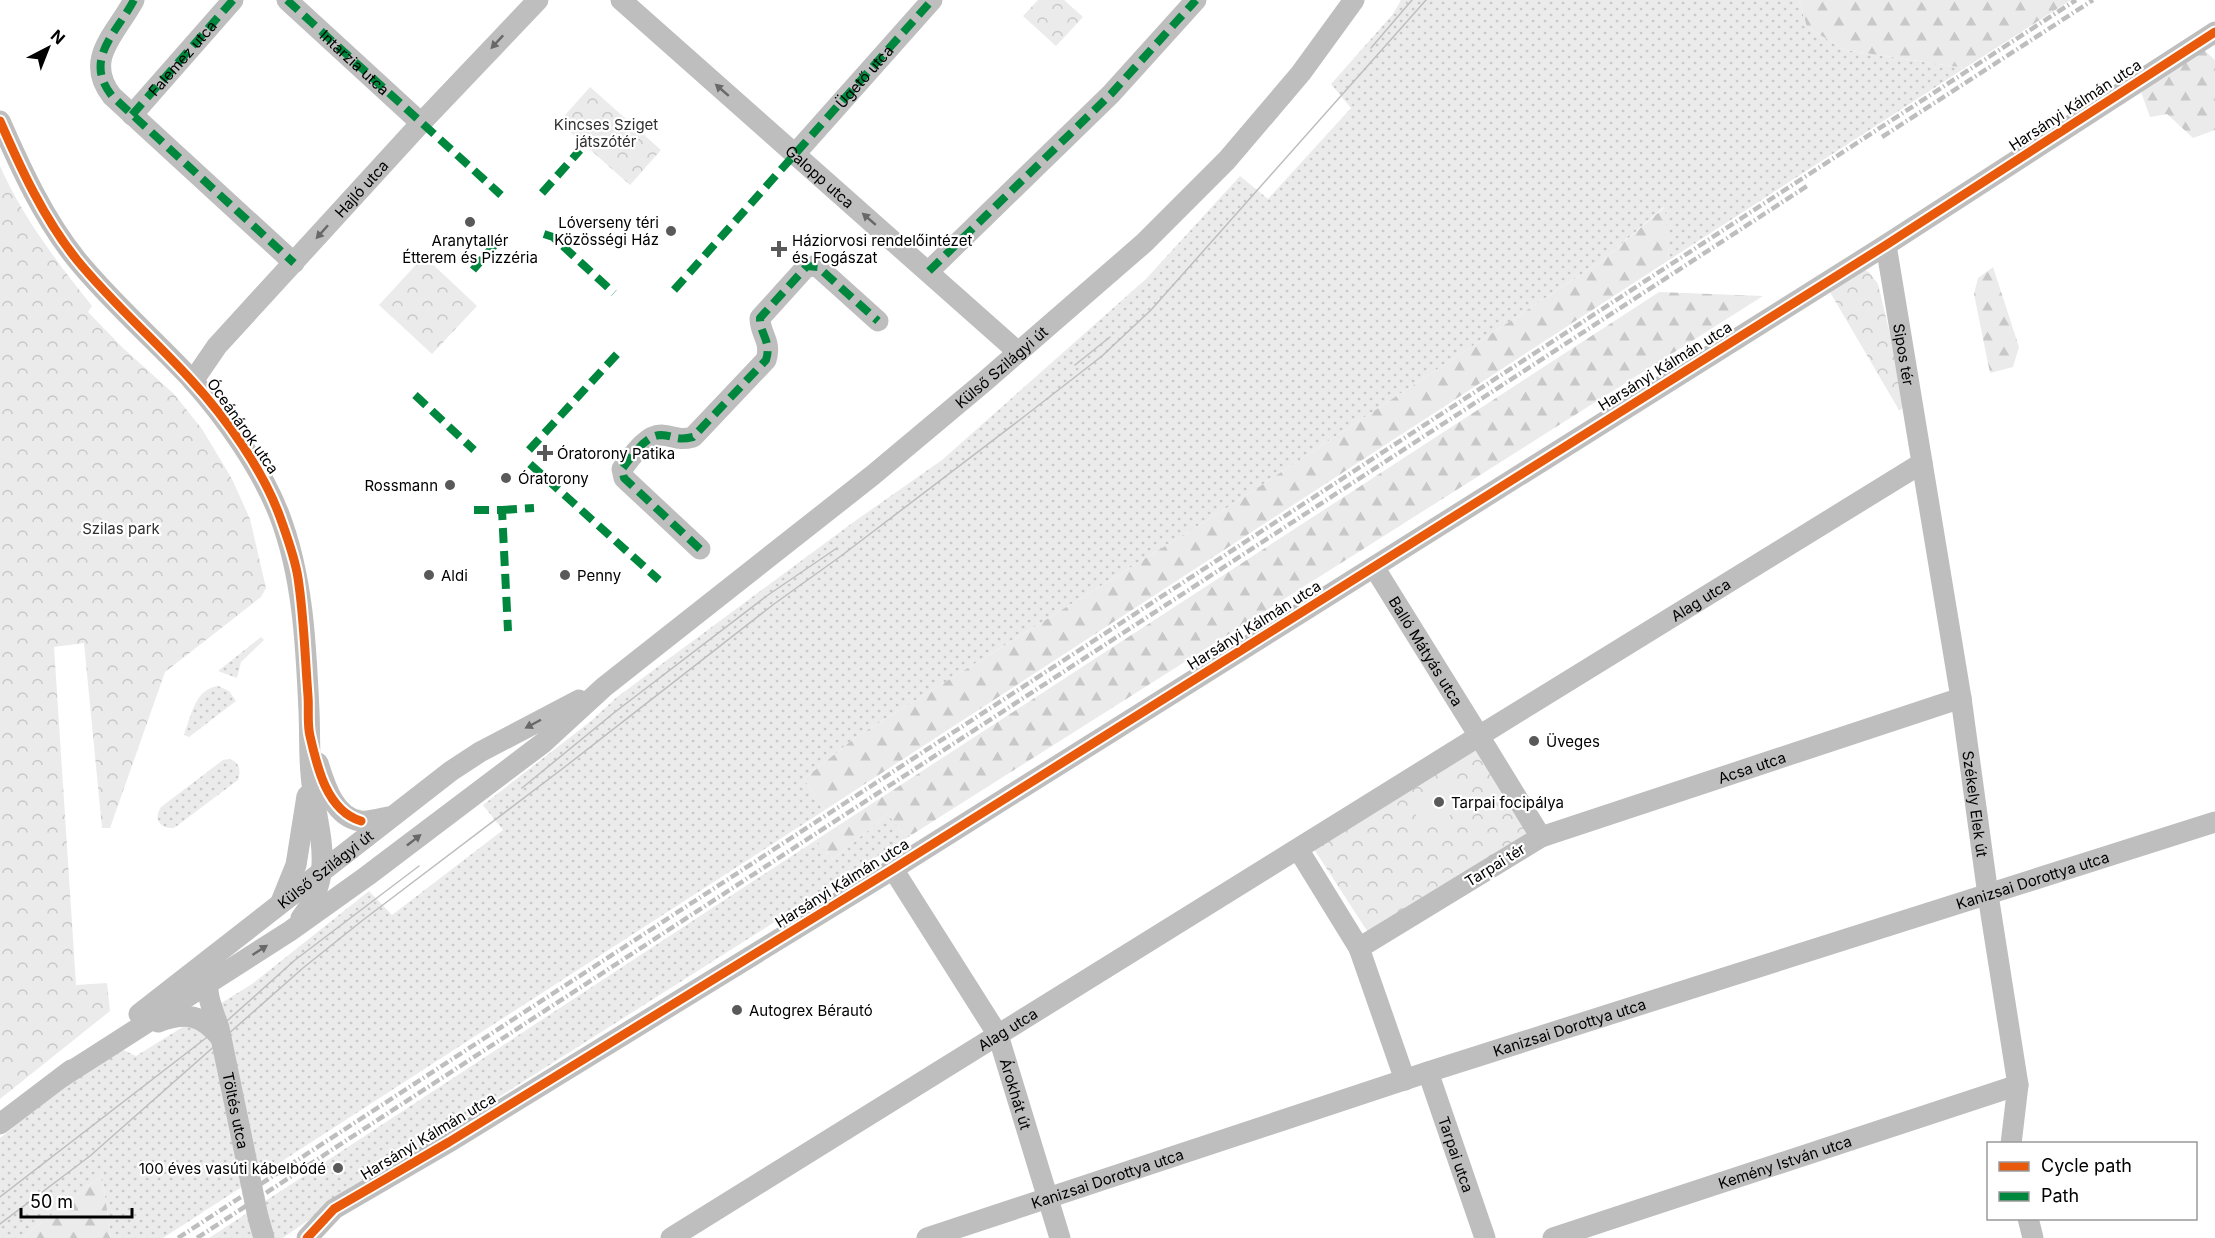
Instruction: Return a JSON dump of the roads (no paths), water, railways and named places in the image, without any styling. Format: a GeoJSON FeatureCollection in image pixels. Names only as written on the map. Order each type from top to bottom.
{"type":"FeatureCollection","features":[{"type":"Feature","properties":{"kind":"street"},"geometry":{"type":"LineString","coordinates":[[134,0],[104,47],[99,74],[104,86],[132,115],[294,263]]}},
{"type":"Feature","properties":{"kind":"street","name":"Falemez utca"},"geometry":{"type":"LineString","coordinates":[[132,115],[233,0]]}},
{"type":"Feature","properties":{"kind":"street","name":"Intarzia utca"},"geometry":{"type":"LineString","coordinates":[[287,0],[422,123]]}},
{"type":"Feature","properties":{"kind":"street","name":"Hajló utca"},"geometry":{"type":"LineString","coordinates":[[193,381],[217,346],[538,0]]}},
{"type":"Feature","properties":{"kind":"street","name":"Galopp utca"},"geometry":{"type":"LineString","coordinates":[[621,0],[1018,352]]}},
{"type":"Feature","properties":{"kind":"street","name":"Ügető utca"},"geometry":{"type":"LineString","coordinates":[[795,154],[932,0]]}},
{"type":"Feature","properties":{"kind":"street"},"geometry":{"type":"LineString","coordinates":[[928,271],[1111,94],[1197,0]]}},
{"type":"Feature","properties":{"kind":"street","name":"Külső Szilágyi út"},"geometry":{"type":"LineString","coordinates":[[62,1077],[290,931],[367,876],[543,743],[604,687],[873,475],[1144,243],[1227,160],[1301,73],[1354,0]]}},
{"type":"Feature","properties":{"kind":"street","name":"Harsányi Kálmán utca"},"geometry":{"type":"LineString","coordinates":[[307,1238],[334,1209],[459,1136],[893,869],[1886,245],[2215,33]]}},
{"type":"Feature","properties":{"kind":"street","name":"Óceánárok utca"},"geometry":{"type":"LineString","coordinates":[[0,121],[17,160],[46,214],[76,259],[193,381],[217,410],[266,485],[287,537],[298,577],[304,638],[311,774],[325,863]]}},
{"type":"Feature","properties":{"kind":"street","name":"Sipos tér"},"geometry":{"type":"LineString","coordinates":[[1886,245],[1922,463]]}},
{"type":"Feature","properties":{"kind":"street"},"geometry":{"type":"LineString","coordinates":[[700,549],[624,478],[622,469],[650,438],[660,435],[681,440],[693,437],[766,360],[769,350],[767,339],[760,328],[760,318],[807,266],[818,267],[878,321]]}},
{"type":"Feature","properties":{"kind":"street","name":"Székely Elek út"},"geometry":{"type":"LineString","coordinates":[[1922,463],[1961,698],[1988,895],[2018,1085],[2011,1142]]}},
{"type":"Feature","properties":{"kind":"street","name":"Alag utca"},"geometry":{"type":"LineString","coordinates":[[1479,736],[1922,463]]}},
{"type":"Feature","properties":{"kind":"street","name":"Balló Mátyás utca"},"geometry":{"type":"LineString","coordinates":[[1374,567],[1479,736]]}},
{"type":"Feature","properties":{"kind":"street","name":"Külső Szilágyi út"},"geometry":{"type":"LineString","coordinates":[[0,1124],[280,904],[325,863],[480,752],[604,687]]}},
{"type":"Feature","properties":{"kind":"street","name":"Acsa utca"},"geometry":{"type":"LineString","coordinates":[[1541,837],[1961,698]]}},
{"type":"Feature","properties":{"kind":"street"},"geometry":{"type":"LineString","coordinates":[[310,734],[322,775],[337,807],[361,821],[392,816]]}},
{"type":"Feature","properties":{"kind":"street"},"geometry":{"type":"LineString","coordinates":[[1405,1080],[1359,948],[1298,849],[1479,736]]}},
{"type":"Feature","properties":{"kind":"street","name":"Tarpai tér"},"geometry":{"type":"LineString","coordinates":[[1359,948],[1541,837],[1479,736]]}},
{"type":"Feature","properties":{"kind":"street"},"geometry":{"type":"LineString","coordinates":[[280,904],[296,865],[311,774]]}},
{"type":"Feature","properties":{"kind":"street","name":"Kanizsai Dorottya utca"},"geometry":{"type":"LineString","coordinates":[[927,1238],[1428,1072],[2215,822]]}},
{"type":"Feature","properties":{"kind":"street","name":"Alag utca"},"geometry":{"type":"LineString","coordinates":[[671,1238],[1298,849]]}},
{"type":"Feature","properties":{"kind":"street"},"geometry":{"type":"LineString","coordinates":[[290,931],[312,903],[325,863],[346,877],[356,879],[367,876]]}},
{"type":"Feature","properties":{"kind":"street","name":"Árokhát út"},"geometry":{"type":"LineString","coordinates":[[893,869],[998,1035],[1060,1238]]}},
{"type":"Feature","properties":{"kind":"street"},"geometry":{"type":"LineString","coordinates":[[207,985],[209,974],[227,946]]}},
{"type":"Feature","properties":{"kind":"street"},"geometry":{"type":"LineString","coordinates":[[220,1033],[217,1000],[230,969]]}},
{"type":"Feature","properties":{"kind":"street","name":"Töltés utca"},"geometry":{"type":"LineString","coordinates":[[207,985],[220,1033],[264,1238]]}},
{"type":"Feature","properties":{"kind":"street"},"geometry":{"type":"LineString","coordinates":[[135,1029],[170,1018],[193,1016],[220,1033]]}},
{"type":"Feature","properties":{"kind":"street","name":"Tarpai utca"},"geometry":{"type":"LineString","coordinates":[[1428,1072],[1485,1238]]}},
{"type":"Feature","properties":{"kind":"street","name":"Kemény István utca"},"geometry":{"type":"LineString","coordinates":[[1553,1238],[2018,1085]]}},
{"type":"Feature","properties":{"kind":"street"},"geometry":{"type":"LineString","coordinates":[[2028,1220],[2033,1238]]}},
{"type":"Feature","properties":{"kind":"tram line"},"geometry":{"type":"LineString","coordinates":[[1371,48],[1412,0]]}},
{"type":"Feature","properties":{"kind":"tram line"},"geometry":{"type":"LineString","coordinates":[[0,1224],[90,1156],[303,968],[363,920],[774,604],[841,556],[1102,356],[1151,310],[1426,0]]}},
{"type":"Feature","properties":{"kind":"tram line"},"geometry":{"type":"LineString","coordinates":[[1075,365],[1110,337]]}},
{"type":"Feature","properties":{"kind":"tram line"},"geometry":{"type":"LineString","coordinates":[[522,788],[615,712],[768,595],[837,548]]}},
{"type":"Feature","properties":{"kind":"tram line"},"geometry":{"type":"LineString","coordinates":[[0,1197],[219,1028],[295,960],[419,866]]}},
{"type":"Feature","properties":{"kind":"railway"},"geometry":{"type":"LineString","coordinates":[[178,1238],[2076,0]]}},
{"type":"Feature","properties":{"kind":"railway"},"geometry":{"type":"LineString","coordinates":[[1882,137],[2093,0]]}},
{"type":"Feature","properties":{"kind":"railway"},"geometry":{"type":"LineString","coordinates":[[197,1238],[1807,186]]}},
{"type":"Feature","properties":{"kind":"place","name":"Aranytallér Étterem és Pizzéria"},"geometry":{"type":"Point","coordinates":[470,222]}},
{"type":"Feature","properties":{"kind":"place","name":"Lóverseny téri Közösségi Ház"},"geometry":{"type":"Point","coordinates":[671,231]}},
{"type":"Feature","properties":{"kind":"place","name":"Háziorvosi rendelőintézet és Fogászat"},"geometry":{"type":"Point","coordinates":[779,249]}},
{"type":"Feature","properties":{"kind":"place","name":"Óratorony Patika"},"geometry":{"type":"Point","coordinates":[545,453]}},
{"type":"Feature","properties":{"kind":"place","name":"Óratorony"},"geometry":{"type":"Point","coordinates":[506,478]}},
{"type":"Feature","properties":{"kind":"place","name":"Rossmann"},"geometry":{"type":"Point","coordinates":[450,485]}},
{"type":"Feature","properties":{"kind":"place","name":"Aldi"},"geometry":{"type":"Point","coordinates":[429,575]}},
{"type":"Feature","properties":{"kind":"place","name":"Penny"},"geometry":{"type":"Point","coordinates":[565,575]}},
{"type":"Feature","properties":{"kind":"place","name":"Üveges"},"geometry":{"type":"Point","coordinates":[1534,741]}},
{"type":"Feature","properties":{"kind":"place","name":"Tarpai focipálya"},"geometry":{"type":"Point","coordinates":[1439,802]}},
{"type":"Feature","properties":{"kind":"place","name":"Autogrex Bérautó"},"geometry":{"type":"Point","coordinates":[737,1010]}},
{"type":"Feature","properties":{"kind":"place","name":"100 éves vasúti kábelbódé"},"geometry":{"type":"Point","coordinates":[338,1168]}},
{"type":"Feature","properties":{"kind":"park label","name":"Kincses Sziget játszótér"},"geometry":{"type":"Point","coordinates":[606,132]}},
{"type":"Feature","properties":{"kind":"park label","name":"Szilas park"},"geometry":{"type":"Point","coordinates":[121,528]}}]}
